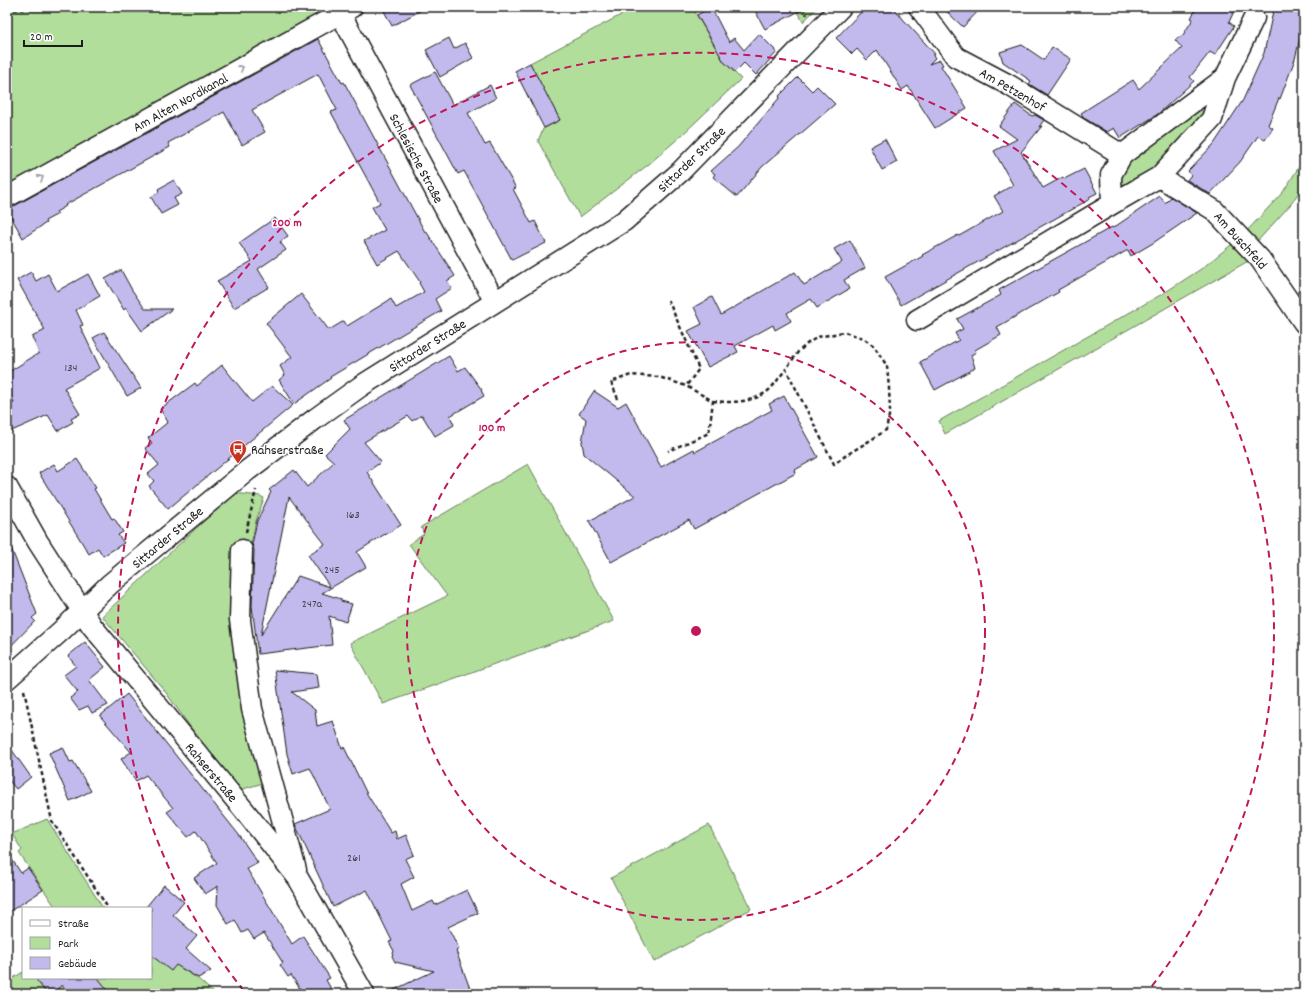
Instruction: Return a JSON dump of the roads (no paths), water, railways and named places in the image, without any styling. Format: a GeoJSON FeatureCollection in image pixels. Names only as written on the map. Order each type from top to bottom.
{"type":"FeatureCollection","features":[{"type":"Feature","properties":{"kind":"street","name":"Sittarder Straße"},"geometry":{"type":"LineString","coordinates":[[12,674],[110,584],[241,475],[315,419],[361,386],[624,221],[679,173],[841,7]]}},
{"type":"Feature","properties":{"kind":"street","name":"Am Petzenhof"},"geometry":{"type":"LineString","coordinates":[[919,7],[956,57],[1009,85],[1122,155]]}},
{"type":"Feature","properties":{"kind":"street","name":"Schlesische Straße"},"geometry":{"type":"LineString","coordinates":[[346,10],[494,302]]}},
{"type":"Feature","properties":{"kind":"street","name":"Am Alten Nordkanal"},"geometry":{"type":"LineString","coordinates":[[7,197],[346,10]]}},
{"type":"Feature","properties":{"kind":"street"},"geometry":{"type":"LineString","coordinates":[[917,320],[1159,177],[1212,119],[1224,78],[1254,18]]}},
{"type":"Feature","properties":{"kind":"street"},"geometry":{"type":"LineString","coordinates":[[1112,204],[1111,175],[1122,155],[1224,78]]}},
{"type":"Feature","properties":{"kind":"street","name":"Am Buschfeld"},"geometry":{"type":"LineString","coordinates":[[1159,177],[1214,210],[1260,259],[1304,324]]}},
{"type":"Feature","properties":{"kind":"street","name":"Rahserstraße"},"geometry":{"type":"LineString","coordinates":[[7,487],[38,542],[92,626],[244,810],[298,878],[364,994]]}},
{"type":"Feature","properties":{"kind":"street","name":"Rahserstraße"},"geometry":{"type":"LineString","coordinates":[[242,550],[240,620],[252,709],[298,878]]}},
{"type":"Feature","properties":{"kind":"place","name":"Rahserstraße"},"geometry":{"type":"Point","coordinates":[238,464]}}]}
